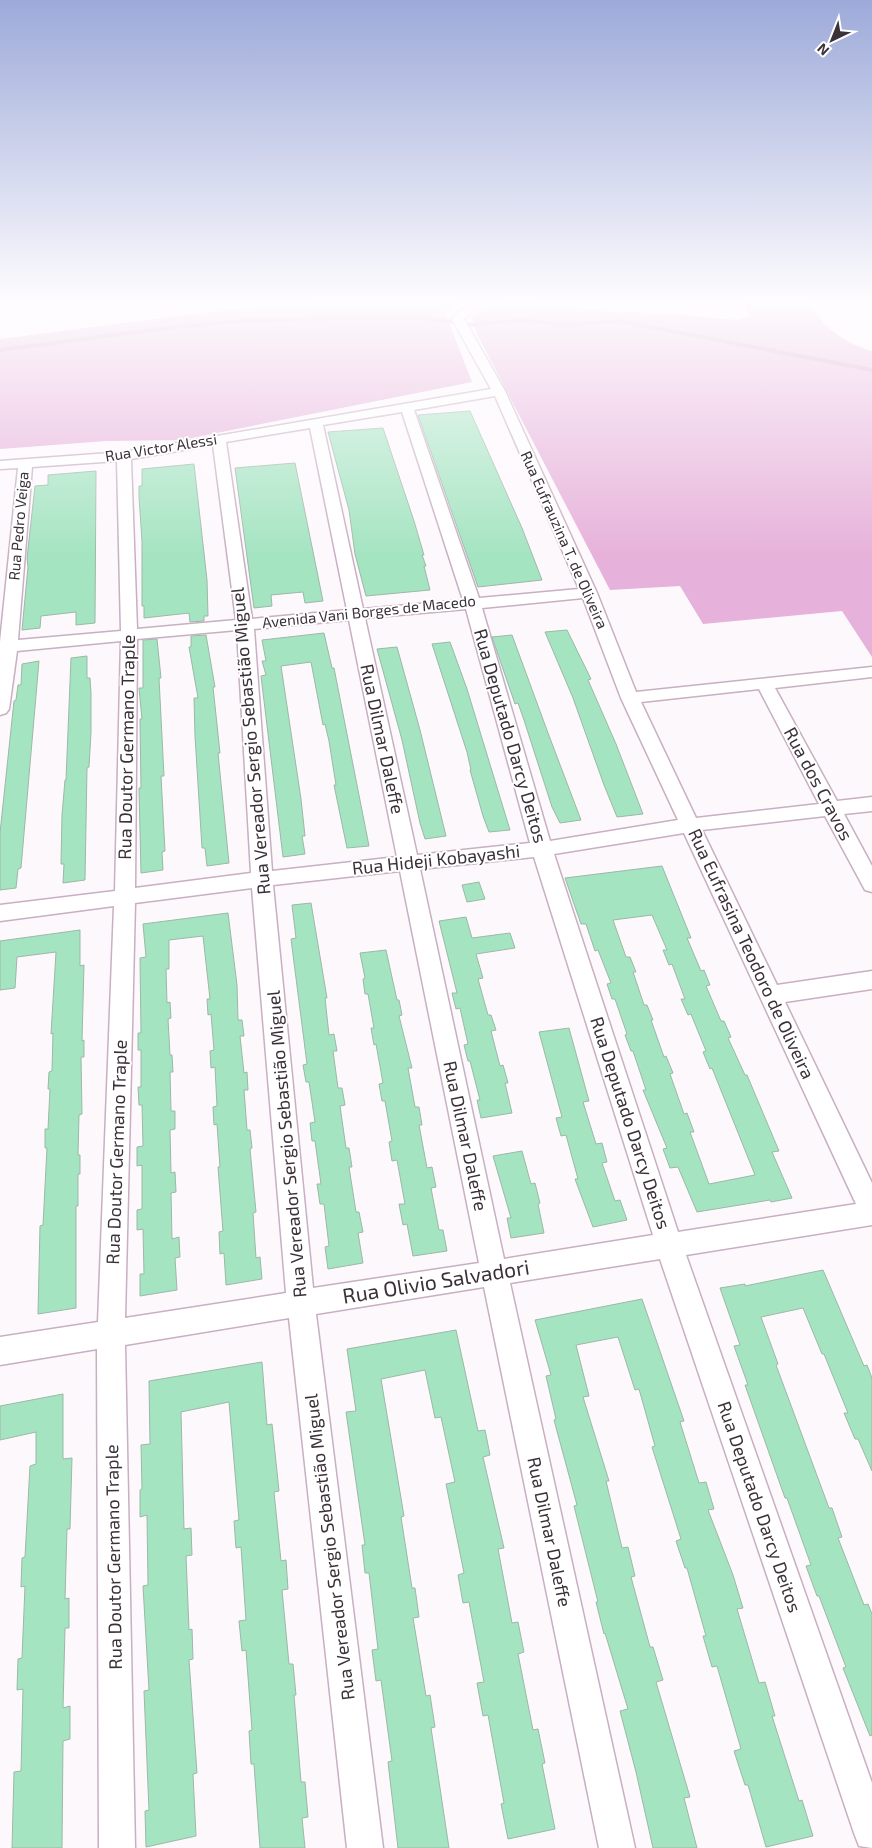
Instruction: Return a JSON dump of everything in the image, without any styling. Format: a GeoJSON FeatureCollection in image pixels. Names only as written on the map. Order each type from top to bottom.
{"type":"FeatureCollection","features":[{"type":"Feature","properties":{"kind":"street","name":"Rua Eufrauzina T. de Oliveira"},"geometry":{"type":"LineString","coordinates":[[496,385],[589,593],[630,698]]}},
{"type":"Feature","properties":{"kind":"street","name":"Rua Victor Alessi"},"geometry":{"type":"LineString","coordinates":[[0,465],[124,456],[499,391]]}},
{"type":"Feature","properties":{"kind":"street","name":"Rua Deputado Darcy Deitos"},"geometry":{"type":"LineString","coordinates":[[407,407],[472,602],[542,849],[669,1245],[872,1833]]}},
{"type":"Feature","properties":{"kind":"street","name":"Rua Dilmar Daleffe"},"geometry":{"type":"LineString","coordinates":[[316,422],[494,1273],[617,1848]]}},
{"type":"Feature","properties":{"kind":"street","name":"Rua Vereador Sergio Sebastião Miguel"},"geometry":{"type":"LineString","coordinates":[[219,440],[244,624],[262,879],[301,1304],[365,1848]]}},
{"type":"Feature","properties":{"kind":"street","name":"Rua Doutor Germano Traple"},"geometry":{"type":"LineString","coordinates":[[117,1848],[111,1334],[124,896],[129,636],[124,456]]}},
{"type":"Feature","properties":{"kind":"street","name":"Rua Pedro Veiga"},"geometry":{"type":"LineString","coordinates":[[0,709],[4,646],[25,463]]}},
{"type":"Feature","properties":{"kind":"street","name":"Avenida Vani Borges de Macedo"},"geometry":{"type":"LineString","coordinates":[[4,646],[129,636],[472,602],[589,593]]}},
{"type":"Feature","properties":{"kind":"street"},"geometry":{"type":"LineString","coordinates":[[630,698],[872,672]]}},
{"type":"Feature","properties":{"kind":"street","name":"Rua dos Cravos"},"geometry":{"type":"LineString","coordinates":[[764,683],[872,885]]}},
{"type":"Feature","properties":{"kind":"street","name":"Rua Eufrasina Teodoro de Oliveira"},"geometry":{"type":"LineString","coordinates":[[630,698],[872,1212]]}},
{"type":"Feature","properties":{"kind":"street","name":"Rua Hideji Kobayashi"},"geometry":{"type":"LineString","coordinates":[[0,913],[262,879],[542,849],[690,825],[872,804]]}},
{"type":"Feature","properties":{"kind":"street"},"geometry":{"type":"LineString","coordinates":[[770,995],[872,980]]}},
{"type":"Feature","properties":{"kind":"street","name":"Rua Olivio Salvadori"},"geometry":{"type":"LineString","coordinates":[[0,1352],[872,1212]]}},
{"type":"Feature","properties":{"kind":"shaded area"},"geometry":{"type":"Polygon","coordinates":[[[0,385],[456,385],[182,440],[106,441],[0,449],[0,385]]]}},
{"type":"Feature","properties":{"kind":"shaded area"},"geometry":{"type":"Polygon","coordinates":[[[504,385],[872,385],[872,657],[842,611],[703,624],[680,586],[610,590],[504,385]]]}},
{"type":"Feature","properties":{"kind":"building"},"geometry":{"type":"Polygon","coordinates":[[[470,411],[522,528],[542,580],[478,587],[418,415],[470,411]]]}},
{"type":"Feature","properties":{"kind":"building"},"geometry":{"type":"Polygon","coordinates":[[[383,428],[424,555],[422,555],[430,590],[366,596],[355,554],[349,510],[328,432],[383,428]]]}},
{"type":"Feature","properties":{"kind":"building"},"geometry":{"type":"Polygon","coordinates":[[[295,463],[323,601],[305,603],[303,592],[271,595],[272,606],[254,608],[235,468],[295,463]]]}},
{"type":"Feature","properties":{"kind":"building"},"geometry":{"type":"Polygon","coordinates":[[[194,464],[207,580],[208,616],[204,616],[204,621],[190,622],[189,613],[144,618],[144,606],[142,606],[142,541],[139,497],[139,486],[142,486],[142,469],[194,464]]]}},
{"type":"Feature","properties":{"kind":"building"},"geometry":{"type":"Polygon","coordinates":[[[96,471],[95,623],[76,625],[76,612],[41,616],[40,628],[22,630],[35,486],[48,485],[48,475],[96,471]]]}},
{"type":"Feature","properties":{"kind":"building"},"geometry":{"type":"Polygon","coordinates":[[[567,630],[591,679],[588,680],[616,744],[643,814],[617,817],[573,698],[545,632],[567,630]]]}},
{"type":"Feature","properties":{"kind":"building"},"geometry":{"type":"Polygon","coordinates":[[[324,633],[332,668],[334,668],[369,846],[347,848],[334,785],[336,785],[329,741],[325,724],[323,725],[311,662],[281,666],[305,836],[302,836],[305,854],[283,857],[261,676],[266,675],[262,661],[266,661],[262,640],[324,633]]]}},
{"type":"Feature","properties":{"kind":"building"},"geometry":{"type":"Polygon","coordinates":[[[206,635],[215,687],[213,687],[220,753],[218,753],[229,863],[207,866],[205,848],[202,848],[195,736],[194,698],[198,698],[189,647],[191,647],[191,636],[206,635]]]}},
{"type":"Feature","properties":{"kind":"building"},"geometry":{"type":"Polygon","coordinates":[[[512,635],[581,820],[560,823],[552,807],[518,703],[515,704],[492,637],[512,635]]]}},
{"type":"Feature","properties":{"kind":"building"},"geometry":{"type":"Polygon","coordinates":[[[157,639],[161,678],[159,678],[164,776],[161,776],[165,851],[162,852],[163,870],[141,873],[139,788],[141,788],[140,719],[142,719],[139,688],[143,688],[143,640],[157,639]]]}},
{"type":"Feature","properties":{"kind":"building"},"geometry":{"type":"Polygon","coordinates":[[[450,642],[467,689],[510,830],[489,832],[483,816],[467,752],[432,644],[450,642]]]}},
{"type":"Feature","properties":{"kind":"building"},"geometry":{"type":"Polygon","coordinates":[[[397,647],[446,836],[425,839],[420,823],[402,740],[377,649],[397,647]]]}},
{"type":"Feature","properties":{"kind":"building"},"geometry":{"type":"Polygon","coordinates":[[[87,656],[87,678],[90,678],[91,693],[91,732],[89,767],[87,768],[85,880],[63,883],[64,864],[61,864],[62,815],[66,780],[71,658],[87,656]]]}},
{"type":"Feature","properties":{"kind":"building"},"geometry":{"type":"Polygon","coordinates":[[[39,661],[21,868],[18,869],[16,888],[0,890],[0,833],[14,701],[16,700],[18,685],[21,685],[22,664],[39,661]]]}},
{"type":"Feature","properties":{"kind":"building"},"geometry":{"type":"Polygon","coordinates":[[[662,866],[691,938],[687,938],[701,971],[704,970],[710,985],[706,986],[721,1021],[724,1021],[731,1037],[728,1038],[745,1075],[747,1075],[779,1151],[772,1152],[792,1198],[697,1212],[678,1167],[670,1168],[663,1149],[667,1148],[643,1090],[646,1090],[633,1051],[631,1051],[625,1035],[627,1034],[615,999],[612,999],[607,984],[611,983],[598,950],[595,951],[586,924],[581,924],[565,878],[662,866]],[[652,915],[613,920],[626,957],[630,957],[636,972],[633,972],[644,1005],[647,1005],[653,1020],[651,1020],[664,1057],[666,1056],[673,1073],[670,1074],[684,1114],[687,1113],[694,1132],[690,1132],[709,1184],[755,1175],[712,1068],[710,1069],[703,1052],[706,1051],[691,1014],[688,1015],[681,999],[685,999],[672,964],[669,965],[663,950],[667,950],[652,915]]]}},
{"type":"Feature","properties":{"kind":"building"},"geometry":{"type":"Polygon","coordinates":[[[479,882],[485,899],[467,902],[462,885],[479,882]]]}},
{"type":"Feature","properties":{"kind":"building"},"geometry":{"type":"Polygon","coordinates":[[[311,903],[327,998],[325,998],[329,1035],[334,1034],[337,1051],[333,1051],[338,1088],[342,1088],[345,1105],[340,1106],[346,1148],[349,1148],[352,1167],[349,1167],[356,1212],[359,1212],[363,1232],[358,1233],[363,1263],[328,1269],[325,1247],[329,1246],[324,1204],[320,1204],[317,1184],[321,1184],[315,1141],[312,1141],[310,1123],[315,1122],[309,1082],[306,1082],[303,1065],[307,1064],[291,939],[296,938],[292,905],[311,903]]]}},
{"type":"Feature","properties":{"kind":"building"},"geometry":{"type":"Polygon","coordinates":[[[228,913],[237,985],[238,1020],[242,1020],[244,1036],[240,1036],[244,1073],[247,1072],[248,1090],[244,1090],[247,1130],[250,1130],[252,1148],[250,1149],[256,1212],[253,1213],[256,1258],[260,1257],[262,1279],[226,1285],[224,1253],[220,1254],[219,1232],[223,1231],[217,1124],[214,1125],[213,1107],[217,1106],[215,1067],[211,1068],[210,1051],[214,1050],[211,1014],[208,1015],[207,999],[210,999],[203,936],[169,940],[169,969],[166,969],[167,1003],[170,1002],[171,1018],[168,1019],[173,1072],[170,1072],[171,1111],[175,1111],[175,1129],[170,1130],[171,1173],[175,1172],[176,1192],[171,1193],[172,1239],[179,1237],[180,1257],[175,1258],[177,1290],[140,1296],[140,1274],[144,1274],[143,1229],[137,1230],[137,1210],[142,1209],[142,1165],[137,1166],[137,1147],[143,1146],[142,1105],[139,1105],[138,1087],[141,1087],[141,1050],[138,1050],[138,1033],[141,1033],[140,958],[146,957],[143,924],[228,913]]]}},
{"type":"Feature","properties":{"kind":"building"},"geometry":{"type":"Polygon","coordinates":[[[466,917],[472,938],[510,933],[515,948],[476,954],[483,978],[478,979],[488,1015],[491,1015],[496,1030],[491,1031],[500,1066],[503,1065],[508,1083],[505,1083],[512,1113],[481,1118],[477,1100],[480,1100],[464,1045],[468,1044],[460,1008],[456,1009],[452,993],[457,993],[439,921],[466,917]]]}},
{"type":"Feature","properties":{"kind":"building"},"geometry":{"type":"Polygon","coordinates":[[[80,930],[80,966],[84,965],[82,1041],[84,1040],[84,1057],[81,1057],[82,1114],[79,1115],[78,1155],[80,1155],[80,1174],[78,1174],[78,1206],[76,1206],[76,1308],[38,1314],[40,1226],[43,1225],[47,1148],[45,1148],[45,1129],[48,1129],[49,1072],[52,1071],[53,1033],[51,1034],[56,952],[17,957],[15,988],[0,990],[0,941],[80,930]]]}},
{"type":"Feature","properties":{"kind":"building"},"geometry":{"type":"Polygon","coordinates":[[[386,950],[397,1000],[399,1000],[402,1015],[399,1016],[412,1068],[408,1068],[415,1107],[419,1107],[422,1125],[419,1125],[427,1168],[432,1167],[436,1187],[431,1188],[439,1230],[443,1230],[447,1251],[413,1256],[407,1224],[403,1225],[399,1204],[405,1204],[397,1160],[392,1161],[389,1142],[392,1141],[385,1101],[382,1101],[379,1084],[383,1083],[376,1044],[374,1045],[371,1028],[374,1028],[368,994],[365,994],[363,979],[365,978],[360,953],[386,950]]]}},
{"type":"Feature","properties":{"kind":"building"},"geometry":{"type":"Polygon","coordinates":[[[569,1028],[589,1101],[583,1102],[596,1144],[602,1143],[607,1162],[602,1163],[615,1201],[620,1200],[627,1220],[593,1227],[575,1179],[578,1179],[566,1135],[561,1136],[556,1118],[562,1117],[539,1032],[569,1028]]]}},
{"type":"Feature","properties":{"kind":"building"},"geometry":{"type":"Polygon","coordinates":[[[522,1151],[531,1184],[535,1183],[544,1233],[511,1238],[507,1218],[511,1218],[493,1156],[522,1151]]]}},
{"type":"Feature","properties":{"kind":"building"},"geometry":{"type":"Polygon","coordinates":[[[823,1270],[864,1366],[867,1365],[872,1378],[872,1471],[858,1439],[855,1439],[844,1413],[848,1413],[803,1308],[761,1317],[778,1364],[776,1365],[829,1508],[832,1508],[842,1537],[838,1538],[864,1605],[868,1604],[872,1614],[872,1735],[870,1736],[843,1668],[846,1667],[806,1566],[811,1565],[745,1385],[748,1385],[734,1346],[740,1345],[720,1288],[745,1284],[745,1286],[823,1270]]]}},
{"type":"Feature","properties":{"kind":"building"},"geometry":{"type":"Polygon","coordinates":[[[642,1299],[684,1421],[680,1422],[699,1483],[706,1482],[714,1509],[708,1510],[733,1575],[743,1608],[737,1609],[759,1683],[765,1682],[775,1716],[772,1716],[799,1801],[802,1800],[813,1836],[766,1847],[748,1785],[745,1785],[734,1751],[741,1749],[717,1666],[712,1667],[703,1636],[706,1636],[687,1568],[685,1568],[676,1541],[681,1539],[652,1447],[655,1446],[639,1389],[635,1390],[618,1337],[576,1345],[589,1396],[583,1397],[609,1481],[606,1481],[622,1548],[628,1547],[635,1576],[631,1577],[650,1647],[653,1647],[663,1680],[656,1682],[690,1797],[684,1798],[697,1848],[653,1848],[620,1711],[628,1709],[604,1634],[596,1602],[598,1602],[574,1506],[577,1505],[554,1420],[556,1419],[546,1376],[551,1375],[535,1320],[642,1299]]]}},
{"type":"Feature","properties":{"kind":"building"},"geometry":{"type":"Polygon","coordinates":[[[456,1330],[478,1431],[485,1430],[490,1455],[483,1457],[504,1548],[498,1549],[512,1623],[518,1622],[524,1652],[518,1654],[533,1730],[538,1729],[545,1763],[542,1764],[555,1829],[508,1839],[501,1804],[504,1803],[488,1715],[483,1716],[477,1683],[484,1682],[469,1602],[463,1603],[458,1575],[464,1573],[446,1484],[455,1482],[441,1417],[435,1418],[425,1370],[381,1379],[404,1516],[401,1517],[412,1588],[415,1588],[419,1617],[413,1618],[426,1696],[430,1695],[435,1727],[431,1728],[449,1848],[398,1848],[388,1762],[392,1761],[381,1680],[376,1681],[372,1650],[378,1649],[369,1573],[365,1573],[362,1545],[365,1545],[346,1412],[356,1411],[347,1349],[456,1330]]]}},
{"type":"Feature","properties":{"kind":"building"},"geometry":{"type":"Polygon","coordinates":[[[262,1362],[267,1425],[272,1424],[279,1491],[274,1492],[281,1561],[286,1560],[288,1589],[282,1590],[289,1664],[293,1664],[301,1782],[305,1782],[308,1817],[302,1818],[305,1848],[260,1848],[254,1764],[251,1764],[249,1731],[252,1730],[246,1650],[242,1651],[239,1621],[246,1620],[241,1547],[236,1548],[234,1521],[239,1520],[229,1402],[181,1412],[184,1529],[191,1528],[192,1555],[186,1556],[189,1630],[192,1629],[193,1659],[189,1660],[197,1773],[193,1774],[196,1836],[146,1847],[145,1811],[149,1810],[144,1691],[149,1690],[143,1586],[148,1585],[147,1515],[140,1517],[140,1490],[142,1489],[141,1445],[150,1444],[149,1381],[262,1362]]]}},
{"type":"Feature","properties":{"kind":"building"},"geometry":{"type":"Polygon","coordinates":[[[63,1394],[63,1459],[72,1458],[70,1529],[67,1529],[65,1599],[69,1598],[69,1628],[65,1628],[63,1708],[70,1706],[70,1739],[63,1741],[62,1848],[12,1848],[14,1772],[21,1771],[23,1689],[17,1690],[18,1659],[22,1658],[25,1586],[21,1587],[22,1558],[25,1557],[30,1466],[36,1464],[36,1432],[0,1440],[0,1406],[63,1394]]]}}]}
